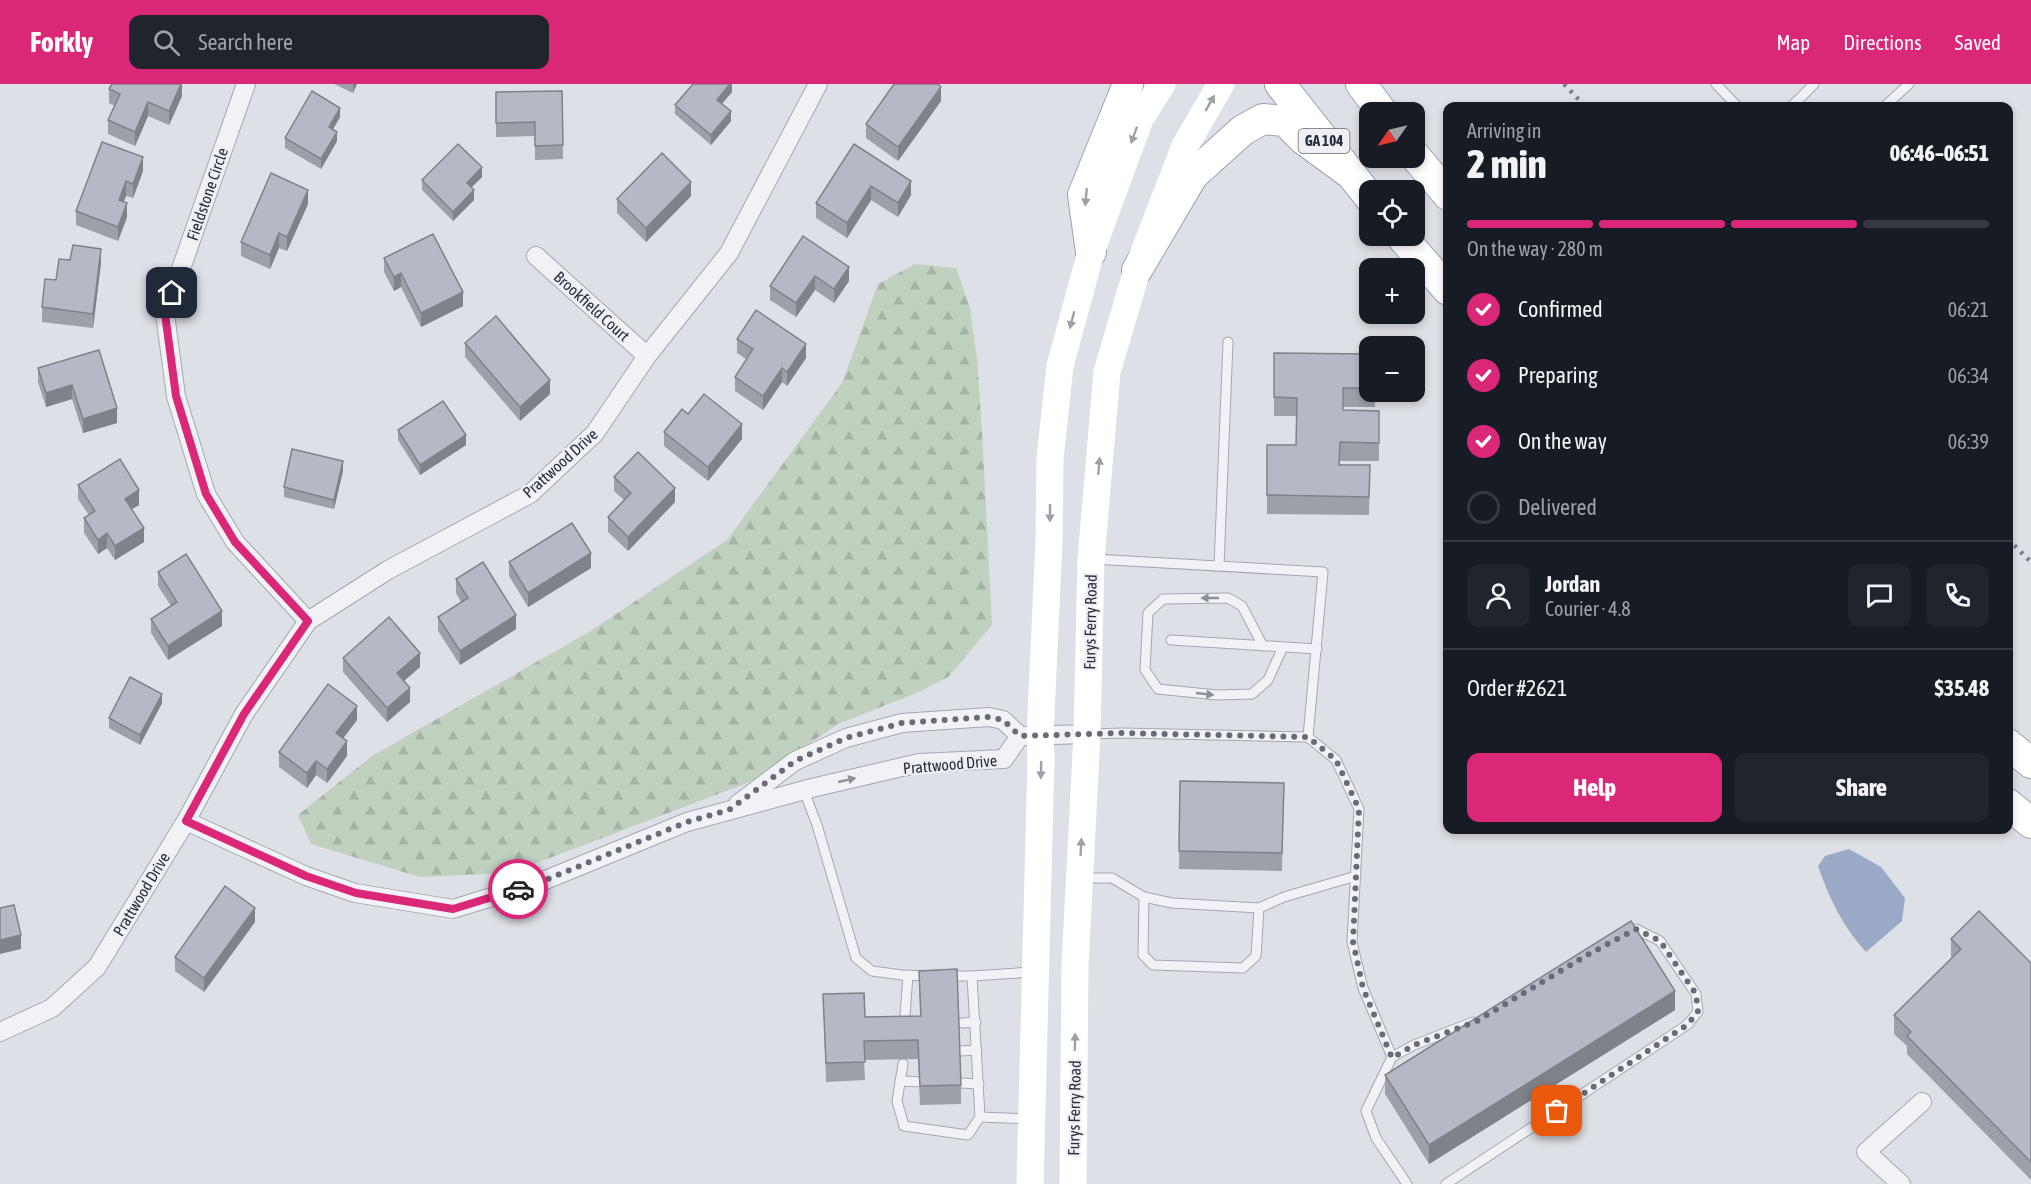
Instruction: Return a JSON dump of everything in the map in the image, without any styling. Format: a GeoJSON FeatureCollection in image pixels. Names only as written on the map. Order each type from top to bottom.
{"type":"FeatureCollection","features":[{"type":"Feature","properties":{"kind":"main road"},"geometry":{"type":"LineString","coordinates":[[1090,252],[1083,195],[1128,84]]}},
{"type":"Feature","properties":{"kind":"main road"},"geometry":{"type":"LineString","coordinates":[[1030,1184],[1041,760],[1030,735],[1049,542],[1050,458],[1060,366],[1090,252],[1140,119],[1162,84]]}},
{"type":"Feature","properties":{"kind":"main road","name":"Furys Ferry Road"},"geometry":{"type":"LineString","coordinates":[[1073,1184],[1075,966],[1087,734],[1091,559],[1107,372],[1137,270],[1185,146],[1221,84]]}},
{"type":"Feature","properties":{"kind":"main road","name":"GA 104"},"geometry":{"type":"LineString","coordinates":[[1280,84],[1359,185]]}},
{"type":"Feature","properties":{"kind":"main road"},"geometry":{"type":"LineString","coordinates":[[1361,84],[1374,102]]}},
{"type":"Feature","properties":{"kind":"main road"},"geometry":{"type":"LineString","coordinates":[[1137,270],[1193,176],[1242,130],[1263,119],[1286,121],[1303,138],[1348,172]]}},
{"type":"Feature","properties":{"kind":"main road"},"geometry":{"type":"LineString","coordinates":[[1425,168],[1443,189]]}},
{"type":"Feature","properties":{"kind":"main road"},"geometry":{"type":"LineString","coordinates":[[1410,246],[1443,284]]}},
{"type":"Feature","properties":{"kind":"main road"},"geometry":{"type":"LineString","coordinates":[[2013,748],[2031,763]]}},
{"type":"Feature","properties":{"kind":"main road"},"geometry":{"type":"LineString","coordinates":[[2013,808],[2031,823]]}},
{"type":"Feature","properties":{"kind":"street","name":"Fieldstone Circle"},"geometry":{"type":"LineString","coordinates":[[246,84],[165,314],[176,396],[206,494],[235,542],[308,621]]}},
{"type":"Feature","properties":{"kind":"street","name":"Prattwood Drive"},"geometry":{"type":"LineString","coordinates":[[0,1032],[52,1008],[97,967],[186,821],[244,714],[308,621],[388,570],[530,494],[595,433],[647,356],[729,253],[818,84]]}},
{"type":"Feature","properties":{"kind":"street","name":"Brookfield Court"},"geometry":{"type":"LineString","coordinates":[[536,256],[647,356]]}},
{"type":"Feature","properties":{"kind":"street","name":"Prattwood Drive"},"geometry":{"type":"LineString","coordinates":[[186,821],[306,876],[356,893],[453,909],[543,881],[687,822],[804,790],[919,763],[1004,759],[1030,735],[1003,720],[989,717],[902,723],[846,738],[795,761],[729,810]]}},
{"type":"Feature","properties":{"kind":"street"},"geometry":{"type":"LineString","coordinates":[[1030,735],[1087,734]]}},
{"type":"Feature","properties":{"kind":"street"},"geometry":{"type":"LineString","coordinates":[[1900,1184],[1866,1152],[1922,1102]]}},
{"type":"Feature","properties":{"kind":"lane"},"geometry":{"type":"LineString","coordinates":[[1717,84],[1733,102]]}},
{"type":"Feature","properties":{"kind":"lane"},"geometry":{"type":"LineString","coordinates":[[1796,102],[1814,84]]}},
{"type":"Feature","properties":{"kind":"lane"},"geometry":{"type":"LineString","coordinates":[[1889,102],[1909,84]]}},
{"type":"Feature","properties":{"kind":"lane"},"geometry":{"type":"LineString","coordinates":[[1219,566],[1228,342]]}},
{"type":"Feature","properties":{"kind":"lane"},"geometry":{"type":"LineString","coordinates":[[1091,559],[1323,572],[1308,737]]}},
{"type":"Feature","properties":{"kind":"lane"},"geometry":{"type":"LineString","coordinates":[[1263,646],[1242,606],[1228,598],[1163,599],[1148,613],[1145,669],[1158,689],[1217,695],[1252,694],[1268,680],[1282,649]]}},
{"type":"Feature","properties":{"kind":"lane"},"geometry":{"type":"LineString","coordinates":[[1171,640],[1282,649],[1317,649]]}},
{"type":"Feature","properties":{"kind":"lane"},"geometry":{"type":"LineString","coordinates":[[1087,734],[1308,737],[1336,760],[1359,809],[1353,942],[1363,988],[1392,1058]]}},
{"type":"Feature","properties":{"kind":"lane"},"geometry":{"type":"LineString","coordinates":[[804,790],[817,825],[856,958],[872,971],[908,975],[972,976],[1035,972]]}},
{"type":"Feature","properties":{"kind":"lane"},"geometry":{"type":"LineString","coordinates":[[1079,878],[1112,878],[1144,897],[1172,903],[1258,908],[1284,897],[1356,876]]}},
{"type":"Feature","properties":{"kind":"lane"},"geometry":{"type":"LineString","coordinates":[[1144,897],[1143,955],[1153,965],[1243,968],[1256,956],[1258,908]]}},
{"type":"Feature","properties":{"kind":"lane"},"geometry":{"type":"LineString","coordinates":[[1446,1184],[1687,1025],[1698,1012],[1696,994],[1660,941],[1636,929],[1617,939]]}},
{"type":"Feature","properties":{"kind":"lane"},"geometry":{"type":"LineString","coordinates":[[908,975],[908,1030]]}},
{"type":"Feature","properties":{"kind":"lane"},"geometry":{"type":"LineString","coordinates":[[903,1064],[897,1101],[904,1126],[968,1135],[980,1117],[972,976]]}},
{"type":"Feature","properties":{"kind":"lane"},"geometry":{"type":"LineString","coordinates":[[1407,1184],[1376,1138],[1366,1111],[1392,1058],[1414,1045],[1487,1015]]}},
{"type":"Feature","properties":{"kind":"lane"},"geometry":{"type":"LineString","coordinates":[[962,1023],[976,1022]]}},
{"type":"Feature","properties":{"kind":"lane"},"geometry":{"type":"LineString","coordinates":[[961,1051],[977,1050]]}},
{"type":"Feature","properties":{"kind":"lane"},"geometry":{"type":"LineString","coordinates":[[900,1081],[922,1082]]}},
{"type":"Feature","properties":{"kind":"lane"},"geometry":{"type":"LineString","coordinates":[[961,1083],[979,1084]]}},
{"type":"Feature","properties":{"kind":"lane"},"geometry":{"type":"LineString","coordinates":[[980,1117],[1031,1119]]}},
{"type":"Feature","properties":{"kind":"green space"},"geometry":{"type":"Polygon","coordinates":[[[915,264],[956,268],[970,308],[977,359],[992,625],[948,677],[919,692],[838,724],[755,780],[510,873],[420,877],[311,844],[298,815],[372,756],[589,632],[727,540],[842,383],[878,284],[915,264]]]}},
{"type":"Feature","properties":{"kind":"water"},"geometry":{"type":"Polygon","coordinates":[[[1849,849],[1881,867],[1905,898],[1902,921],[1866,952],[1850,933],[1838,912],[1818,866],[1825,856],[1849,849]]]}},
{"type":"Feature","properties":{"kind":"building"},"geometry":{"type":"Polygon","coordinates":[[[112,84],[181,84],[169,111],[148,102],[135,132],[108,120],[120,94],[109,89],[112,84]]]}},
{"type":"Feature","properties":{"kind":"building"},"geometry":{"type":"Polygon","coordinates":[[[693,84],[730,84],[717,100],[731,111],[711,135],[675,105],[693,84]]]}},
{"type":"Feature","properties":{"kind":"building"},"geometry":{"type":"Polygon","coordinates":[[[894,84],[938,84],[941,87],[898,147],[866,124],[894,84]]]}},
{"type":"Feature","properties":{"kind":"building"},"geometry":{"type":"Polygon","coordinates":[[[312,91],[340,108],[329,127],[337,132],[321,159],[285,138],[312,91]]]}},
{"type":"Feature","properties":{"kind":"building"},"geometry":{"type":"Polygon","coordinates":[[[562,91],[563,145],[535,146],[535,122],[496,123],[496,92],[562,91]]]}},
{"type":"Feature","properties":{"kind":"building"},"geometry":{"type":"Polygon","coordinates":[[[102,142],[143,157],[133,184],[126,181],[119,200],[127,203],[118,227],[76,211],[102,142]]]}},
{"type":"Feature","properties":{"kind":"building"},"geometry":{"type":"Polygon","coordinates":[[[458,144],[482,167],[467,183],[474,190],[453,212],[422,180],[458,144]]]}},
{"type":"Feature","properties":{"kind":"building"},"geometry":{"type":"Polygon","coordinates":[[[854,144],[911,181],[898,203],[871,186],[847,223],[816,203],[854,144]]]}},
{"type":"Feature","properties":{"kind":"building"},"geometry":{"type":"Polygon","coordinates":[[[662,153],[691,182],[646,228],[617,199],[662,153]]]}},
{"type":"Feature","properties":{"kind":"building"},"geometry":{"type":"Polygon","coordinates":[[[271,173],[308,190],[287,237],[279,233],[270,255],[241,242],[271,173]]]}},
{"type":"Feature","properties":{"kind":"building"},"geometry":{"type":"Polygon","coordinates":[[[433,234],[463,292],[421,313],[401,273],[394,277],[384,258],[433,234]]]}},
{"type":"Feature","properties":{"kind":"building"},"geometry":{"type":"Polygon","coordinates":[[[803,236],[849,267],[834,289],[815,276],[796,303],[770,286],[803,236]]]}},
{"type":"Feature","properties":{"kind":"building"},"geometry":{"type":"Polygon","coordinates":[[[73,245],[101,249],[93,314],[42,307],[45,279],[56,280],[59,259],[70,260],[73,245]]]}},
{"type":"Feature","properties":{"kind":"building"},"geometry":{"type":"Polygon","coordinates":[[[756,310],[806,344],[787,372],[782,368],[763,396],[735,377],[753,349],[737,339],[756,310]]]}},
{"type":"Feature","properties":{"kind":"building"},"geometry":{"type":"Polygon","coordinates":[[[496,316],[550,380],[520,407],[465,343],[496,316]]]}},
{"type":"Feature","properties":{"kind":"building"},"geometry":{"type":"Polygon","coordinates":[[[99,350],[117,408],[83,419],[72,385],[46,393],[38,368],[99,350]]]}},
{"type":"Feature","properties":{"kind":"building"},"geometry":{"type":"Polygon","coordinates":[[[1274,353],[1359,354],[1359,388],[1343,388],[1343,410],[1379,411],[1379,443],[1340,442],[1339,465],[1370,465],[1369,497],[1267,495],[1267,445],[1296,445],[1297,398],[1274,397],[1274,353]]]}},
{"type":"Feature","properties":{"kind":"building"},"geometry":{"type":"Polygon","coordinates":[[[704,394],[742,424],[708,467],[664,432],[682,409],[688,414],[704,394]]]}},
{"type":"Feature","properties":{"kind":"building"},"geometry":{"type":"Polygon","coordinates":[[[443,401],[466,435],[420,465],[398,430],[443,401]]]}},
{"type":"Feature","properties":{"kind":"building"},"geometry":{"type":"Polygon","coordinates":[[[292,449],[343,461],[334,500],[284,487],[292,449]]]}},
{"type":"Feature","properties":{"kind":"building"},"geometry":{"type":"Polygon","coordinates":[[[638,452],[675,488],[628,537],[608,517],[631,493],[614,477],[638,452]]]}},
{"type":"Feature","properties":{"kind":"building"},"geometry":{"type":"Polygon","coordinates":[[[120,459],[139,490],[125,499],[144,528],[115,546],[107,533],[98,540],[84,518],[95,511],[78,485],[120,459]]]}},
{"type":"Feature","properties":{"kind":"building"},"geometry":{"type":"Polygon","coordinates":[[[572,523],[591,553],[528,593],[509,562],[572,523]]]}},
{"type":"Feature","properties":{"kind":"building"},"geometry":{"type":"Polygon","coordinates":[[[186,554],[222,611],[168,646],[151,619],[177,602],[158,572],[186,554]]]}},
{"type":"Feature","properties":{"kind":"building"},"geometry":{"type":"Polygon","coordinates":[[[483,562],[516,615],[460,651],[438,617],[468,598],[456,579],[483,562]]]}},
{"type":"Feature","properties":{"kind":"building"},"geometry":{"type":"Polygon","coordinates":[[[389,617],[420,653],[397,673],[410,688],[387,708],[343,658],[389,617]]]}},
{"type":"Feature","properties":{"kind":"building"},"geometry":{"type":"Polygon","coordinates":[[[130,677],[162,694],[140,735],[109,718],[130,677]]]}},
{"type":"Feature","properties":{"kind":"building"},"geometry":{"type":"Polygon","coordinates":[[[328,684],[357,706],[336,733],[347,741],[327,769],[316,761],[307,773],[279,752],[328,684]]]}},
{"type":"Feature","properties":{"kind":"building"},"geometry":{"type":"Polygon","coordinates":[[[1180,781],[1284,783],[1282,853],[1179,851],[1180,781]]]}},
{"type":"Feature","properties":{"kind":"building"},"geometry":{"type":"Polygon","coordinates":[[[225,886],[255,908],[204,978],[175,957],[225,886]]]}},
{"type":"Feature","properties":{"kind":"building"},"geometry":{"type":"Polygon","coordinates":[[[14,905],[21,935],[0,940],[0,908],[14,905]]]}},
{"type":"Feature","properties":{"kind":"building"},"geometry":{"type":"Polygon","coordinates":[[[1979,911],[2031,963],[2031,1162],[1907,1036],[1911,1032],[1894,1015],[1961,949],[1951,939],[1979,911]]]}},
{"type":"Feature","properties":{"kind":"building"},"geometry":{"type":"Polygon","coordinates":[[[1631,921],[1675,991],[1429,1145],[1385,1075],[1631,921]]]}},
{"type":"Feature","properties":{"kind":"building"},"geometry":{"type":"Polygon","coordinates":[[[957,969],[961,1085],[920,1086],[918,1040],[864,1041],[865,1062],[826,1063],[823,994],[864,993],[865,1017],[921,1016],[919,971],[957,969]]]}},
{"type":"Feature","properties":{"kind":"railway"},"geometry":{"type":"LineString","coordinates":[[1564,84],[1581,102]]}},
{"type":"Feature","properties":{"kind":"railway"},"geometry":{"type":"LineString","coordinates":[[2013,544],[2031,562]]}},
{"type":"Feature","properties":{"kind":"way so far"},"geometry":{"type":"LineString","coordinates":[[518,889],[687,822],[729,810],[795,761],[846,738],[902,723],[989,717],[1003,720],[1020,736],[1122,733],[1308,737],[1336,760],[1359,809],[1353,942],[1363,988],[1392,1058],[1414,1045],[1477,1021],[1589,954],[1636,929],[1660,941],[1696,994],[1698,1012],[1687,1025],[1557,1111]]}},
{"type":"Feature","properties":{"kind":"route"},"geometry":{"type":"LineString","coordinates":[[172,293],[165,314],[176,396],[206,494],[235,542],[308,621],[244,714],[186,821],[306,876],[356,893],[453,909],[518,889]]}}]}
